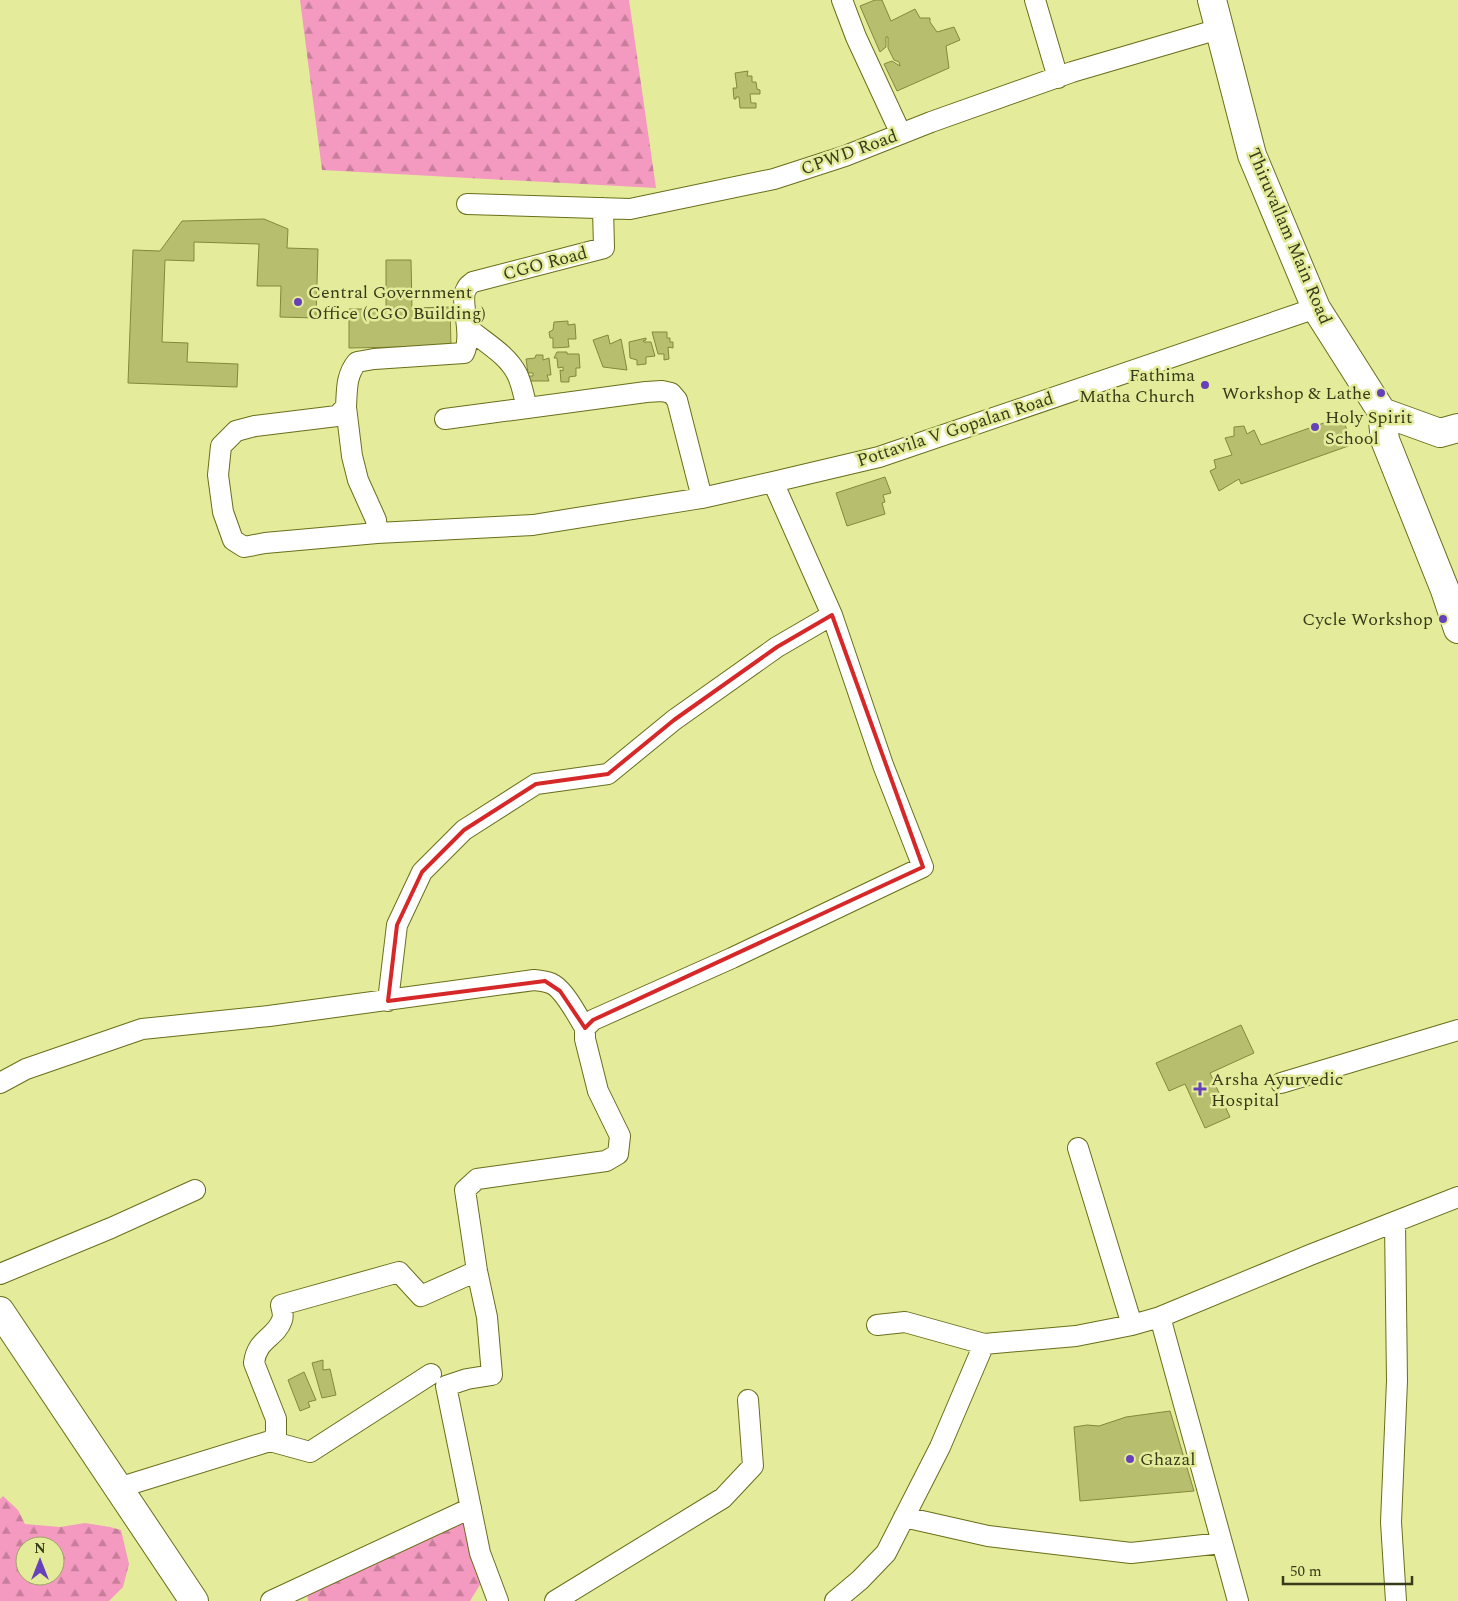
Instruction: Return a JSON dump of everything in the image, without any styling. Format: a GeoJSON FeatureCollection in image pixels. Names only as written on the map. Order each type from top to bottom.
{"type":"FeatureCollection","features":[{"type":"Feature","properties":{"kind":"street"},"geometry":{"type":"LineString","coordinates":[[842,0],[856,37],[901,134]]}},
{"type":"Feature","properties":{"kind":"street"},"geometry":{"type":"LineString","coordinates":[[1035,0],[1058,78]]}},
{"type":"Feature","properties":{"kind":"street","name":"Thiruvallam Main Road"},"geometry":{"type":"LineString","coordinates":[[1212,0],[1252,155],[1316,308],[1382,412]]}},
{"type":"Feature","properties":{"kind":"street","name":"CPWD Road"},"geometry":{"type":"LineString","coordinates":[[467,204],[630,209],[774,179],[845,156],[1058,78],[1219,29]]}},
{"type":"Feature","properties":{"kind":"street","name":"CGO Road"},"geometry":{"type":"LineString","coordinates":[[346,407],[350,370],[357,362],[374,359],[464,353],[468,346],[468,328],[464,299],[466,288],[473,282],[604,248],[603,208]]}},
{"type":"Feature","properties":{"kind":"street","name":"Pottavila V Gopalan Road"},"geometry":{"type":"LineString","coordinates":[[346,407],[337,416],[255,426],[236,431],[221,446],[218,475],[223,512],[233,540],[244,547],[265,543],[377,533],[533,525],[702,498],[879,457],[1316,308]]}},
{"type":"Feature","properties":{"kind":"street"},"geometry":{"type":"LineString","coordinates":[[468,328],[496,350],[513,367],[518,376],[527,408]]}},
{"type":"Feature","properties":{"kind":"street"},"geometry":{"type":"LineString","coordinates":[[445,419],[646,392],[662,391],[671,393],[677,400],[702,498]]}},
{"type":"Feature","properties":{"kind":"street"},"geometry":{"type":"LineString","coordinates":[[346,407],[352,456],[358,480],[376,520],[377,533]]}},
{"type":"Feature","properties":{"kind":"street"},"geometry":{"type":"LineString","coordinates":[[1458,428],[1440,433],[1382,412],[1385,440],[1445,590],[1458,629]]}},
{"type":"Feature","properties":{"kind":"street"},"geometry":{"type":"LineString","coordinates":[[585,1028],[593,1020],[732,958],[923,866],[883,765],[832,615],[772,482]]}},
{"type":"Feature","properties":{"kind":"street"},"geometry":{"type":"LineString","coordinates":[[388,1001],[397,925],[422,872],[464,830],[536,784],[608,774],[674,720],[777,647],[832,615]]}},
{"type":"Feature","properties":{"kind":"street"},"geometry":{"type":"LineString","coordinates":[[0,1083],[26,1069],[142,1029],[269,1016],[534,980],[553,984],[560,991],[585,1028],[585,1039],[598,1091],[620,1136],[618,1154],[606,1161],[478,1179],[465,1190],[487,1317],[492,1375],[467,1379],[446,1386],[480,1553],[498,1601]]}},
{"type":"Feature","properties":{"kind":"street"},"geometry":{"type":"LineString","coordinates":[[1281,1082],[1458,1030]]}},
{"type":"Feature","properties":{"kind":"street"},"geometry":{"type":"LineString","coordinates":[[1078,1148],[1132,1325]]}},
{"type":"Feature","properties":{"kind":"street"},"geometry":{"type":"LineString","coordinates":[[0,1274],[111,1228],[195,1190]]}},
{"type":"Feature","properties":{"kind":"street"},"geometry":{"type":"LineString","coordinates":[[877,1325],[905,1322],[984,1344],[1076,1336],[1132,1325],[1160,1317],[1458,1197]]}},
{"type":"Feature","properties":{"kind":"street"},"geometry":{"type":"LineString","coordinates":[[1395,1222],[1397,1381],[1391,1522],[1396,1601]]}},
{"type":"Feature","properties":{"kind":"street"},"geometry":{"type":"LineString","coordinates":[[118,1488],[270,1441],[276,1436],[276,1420],[254,1363],[255,1354],[261,1345],[282,1321],[281,1305],[399,1272],[421,1296],[478,1271]]}},
{"type":"Feature","properties":{"kind":"street"},"geometry":{"type":"LineString","coordinates":[[0,1311],[194,1601]]}},
{"type":"Feature","properties":{"kind":"street"},"geometry":{"type":"LineString","coordinates":[[1160,1317],[1238,1601]]}},
{"type":"Feature","properties":{"kind":"street"},"geometry":{"type":"LineString","coordinates":[[842,1598],[886,1553],[940,1447],[984,1344]]}},
{"type":"Feature","properties":{"kind":"street"},"geometry":{"type":"LineString","coordinates":[[270,1441],[310,1452],[431,1374]]}},
{"type":"Feature","properties":{"kind":"street"},"geometry":{"type":"LineString","coordinates":[[555,1601],[723,1498],[754,1466],[748,1400]]}},
{"type":"Feature","properties":{"kind":"street"},"geometry":{"type":"LineString","coordinates":[[272,1601],[471,1508]]}},
{"type":"Feature","properties":{"kind":"street"},"geometry":{"type":"LineString","coordinates":[[904,1517],[988,1536],[1131,1553],[1222,1543]]}},
{"type":"Feature","properties":{"kind":"highlighted area"},"geometry":{"type":"Polygon","coordinates":[[[832,615],[923,867],[593,1020],[585,1028],[560,991],[545,981],[388,1001],[397,925],[422,872],[464,830],[536,784],[608,774],[674,720],[777,647],[832,615]]]}},
{"type":"Feature","properties":{"kind":"green space"},"geometry":{"type":"Polygon","coordinates":[[[300,0],[629,0],[656,188],[322,170],[300,0]]]}},
{"type":"Feature","properties":{"kind":"green space"},"geometry":{"type":"Polygon","coordinates":[[[461,1495],[486,1575],[470,1601],[308,1601],[307,1593],[454,1507],[461,1495]]]}},
{"type":"Feature","properties":{"kind":"green space"},"geometry":{"type":"Polygon","coordinates":[[[3,1496],[18,1510],[25,1524],[60,1527],[85,1523],[121,1530],[129,1564],[123,1587],[109,1601],[0,1601],[0,1499],[3,1496]]]}},
{"type":"Feature","properties":{"kind":"building"},"geometry":{"type":"Polygon","coordinates":[[[875,0],[882,0],[891,21],[915,9],[920,18],[930,18],[930,22],[937,32],[954,27],[960,40],[946,46],[949,68],[897,91],[884,64],[892,61],[900,66],[899,62],[894,60],[888,48],[888,37],[886,37],[886,47],[880,52],[860,6],[875,0]]]}},
{"type":"Feature","properties":{"kind":"building"},"geometry":{"type":"Polygon","coordinates":[[[748,71],[747,76],[752,76],[752,82],[756,82],[760,94],[750,94],[751,103],[756,103],[756,108],[740,108],[739,97],[734,99],[733,88],[737,88],[735,73],[748,71]]]}},
{"type":"Feature","properties":{"kind":"building","name":"Central Government Office (CGO Building)"},"geometry":{"type":"Polygon","coordinates":[[[264,219],[288,229],[287,248],[318,249],[316,318],[280,317],[281,286],[257,286],[259,244],[194,242],[194,261],[165,260],[162,342],[188,343],[187,362],[238,364],[237,387],[128,383],[133,250],[160,251],[182,221],[264,219]]]}},
{"type":"Feature","properties":{"kind":"building"},"geometry":{"type":"Polygon","coordinates":[[[386,260],[411,260],[412,308],[450,307],[451,346],[349,348],[349,309],[386,309],[386,260]]]}},
{"type":"Feature","properties":{"kind":"building"},"geometry":{"type":"Polygon","coordinates":[[[568,321],[568,325],[575,324],[576,339],[568,339],[569,347],[553,348],[553,338],[550,338],[549,332],[553,330],[554,322],[568,321]]]}},
{"type":"Feature","properties":{"kind":"building"},"geometry":{"type":"Polygon","coordinates":[[[652,332],[667,332],[667,338],[670,338],[670,342],[673,342],[673,348],[668,347],[669,359],[664,360],[664,354],[658,354],[652,332]]]}},
{"type":"Feature","properties":{"kind":"building"},"geometry":{"type":"Polygon","coordinates":[[[608,335],[610,344],[621,339],[627,370],[603,367],[593,340],[608,335]]]}},
{"type":"Feature","properties":{"kind":"building"},"geometry":{"type":"Polygon","coordinates":[[[646,338],[643,341],[651,342],[655,356],[646,357],[646,364],[637,365],[637,360],[630,358],[629,342],[646,338]]]}},
{"type":"Feature","properties":{"kind":"building"},"geometry":{"type":"Polygon","coordinates":[[[557,352],[579,354],[580,368],[576,368],[576,376],[569,377],[569,382],[561,382],[560,370],[563,371],[563,367],[558,368],[557,358],[554,358],[557,352]]]}},
{"type":"Feature","properties":{"kind":"building"},"geometry":{"type":"Polygon","coordinates":[[[536,355],[543,355],[543,360],[549,358],[551,375],[547,375],[549,381],[530,381],[529,376],[533,376],[533,373],[528,373],[526,359],[535,358],[536,355]]]}},
{"type":"Feature","properties":{"kind":"building"},"geometry":{"type":"Polygon","coordinates":[[[1341,417],[1354,444],[1241,484],[1239,479],[1219,491],[1210,471],[1216,468],[1214,460],[1232,455],[1225,438],[1234,436],[1234,427],[1244,426],[1247,434],[1254,430],[1261,445],[1341,417]]]}},
{"type":"Feature","properties":{"kind":"building"},"geometry":{"type":"Polygon","coordinates":[[[885,477],[891,493],[883,495],[885,502],[882,503],[885,514],[847,526],[836,493],[885,477]]]}},
{"type":"Feature","properties":{"kind":"building"},"geometry":{"type":"Polygon","coordinates":[[[1241,1025],[1254,1053],[1210,1073],[1230,1117],[1205,1128],[1185,1084],[1169,1091],[1156,1063],[1241,1025]]]}},
{"type":"Feature","properties":{"kind":"building"},"geometry":{"type":"Polygon","coordinates":[[[323,1360],[323,1370],[330,1369],[336,1395],[322,1398],[312,1363],[323,1360]]]}},
{"type":"Feature","properties":{"kind":"building"},"geometry":{"type":"Polygon","coordinates":[[[304,1372],[316,1400],[308,1402],[310,1407],[300,1411],[288,1380],[304,1372]]]}},
{"type":"Feature","properties":{"kind":"building","name":"Ghazal"},"geometry":{"type":"Polygon","coordinates":[[[1170,1411],[1194,1491],[1080,1501],[1074,1427],[1099,1426],[1126,1417],[1170,1411]]]}},
{"type":"Feature","properties":{"kind":"place","name":"Central Government Office (CGO Building)"},"geometry":{"type":"Point","coordinates":[298,302]}},
{"type":"Feature","properties":{"kind":"place","name":"Fathima Matha Church"},"geometry":{"type":"Point","coordinates":[1205,385]}},
{"type":"Feature","properties":{"kind":"place","name":"Workshop & Lathe"},"geometry":{"type":"Point","coordinates":[1381,393]}},
{"type":"Feature","properties":{"kind":"place","name":"Holy Spirit School"},"geometry":{"type":"Point","coordinates":[1315,427]}},
{"type":"Feature","properties":{"kind":"place","name":"Cycle Workshop"},"geometry":{"type":"Point","coordinates":[1443,619]}},
{"type":"Feature","properties":{"kind":"place","name":"Arsha Ayurvedic Hospital"},"geometry":{"type":"Point","coordinates":[1200,1089]}},
{"type":"Feature","properties":{"kind":"place","name":"Ghazal"},"geometry":{"type":"Point","coordinates":[1130,1459]}}]}
